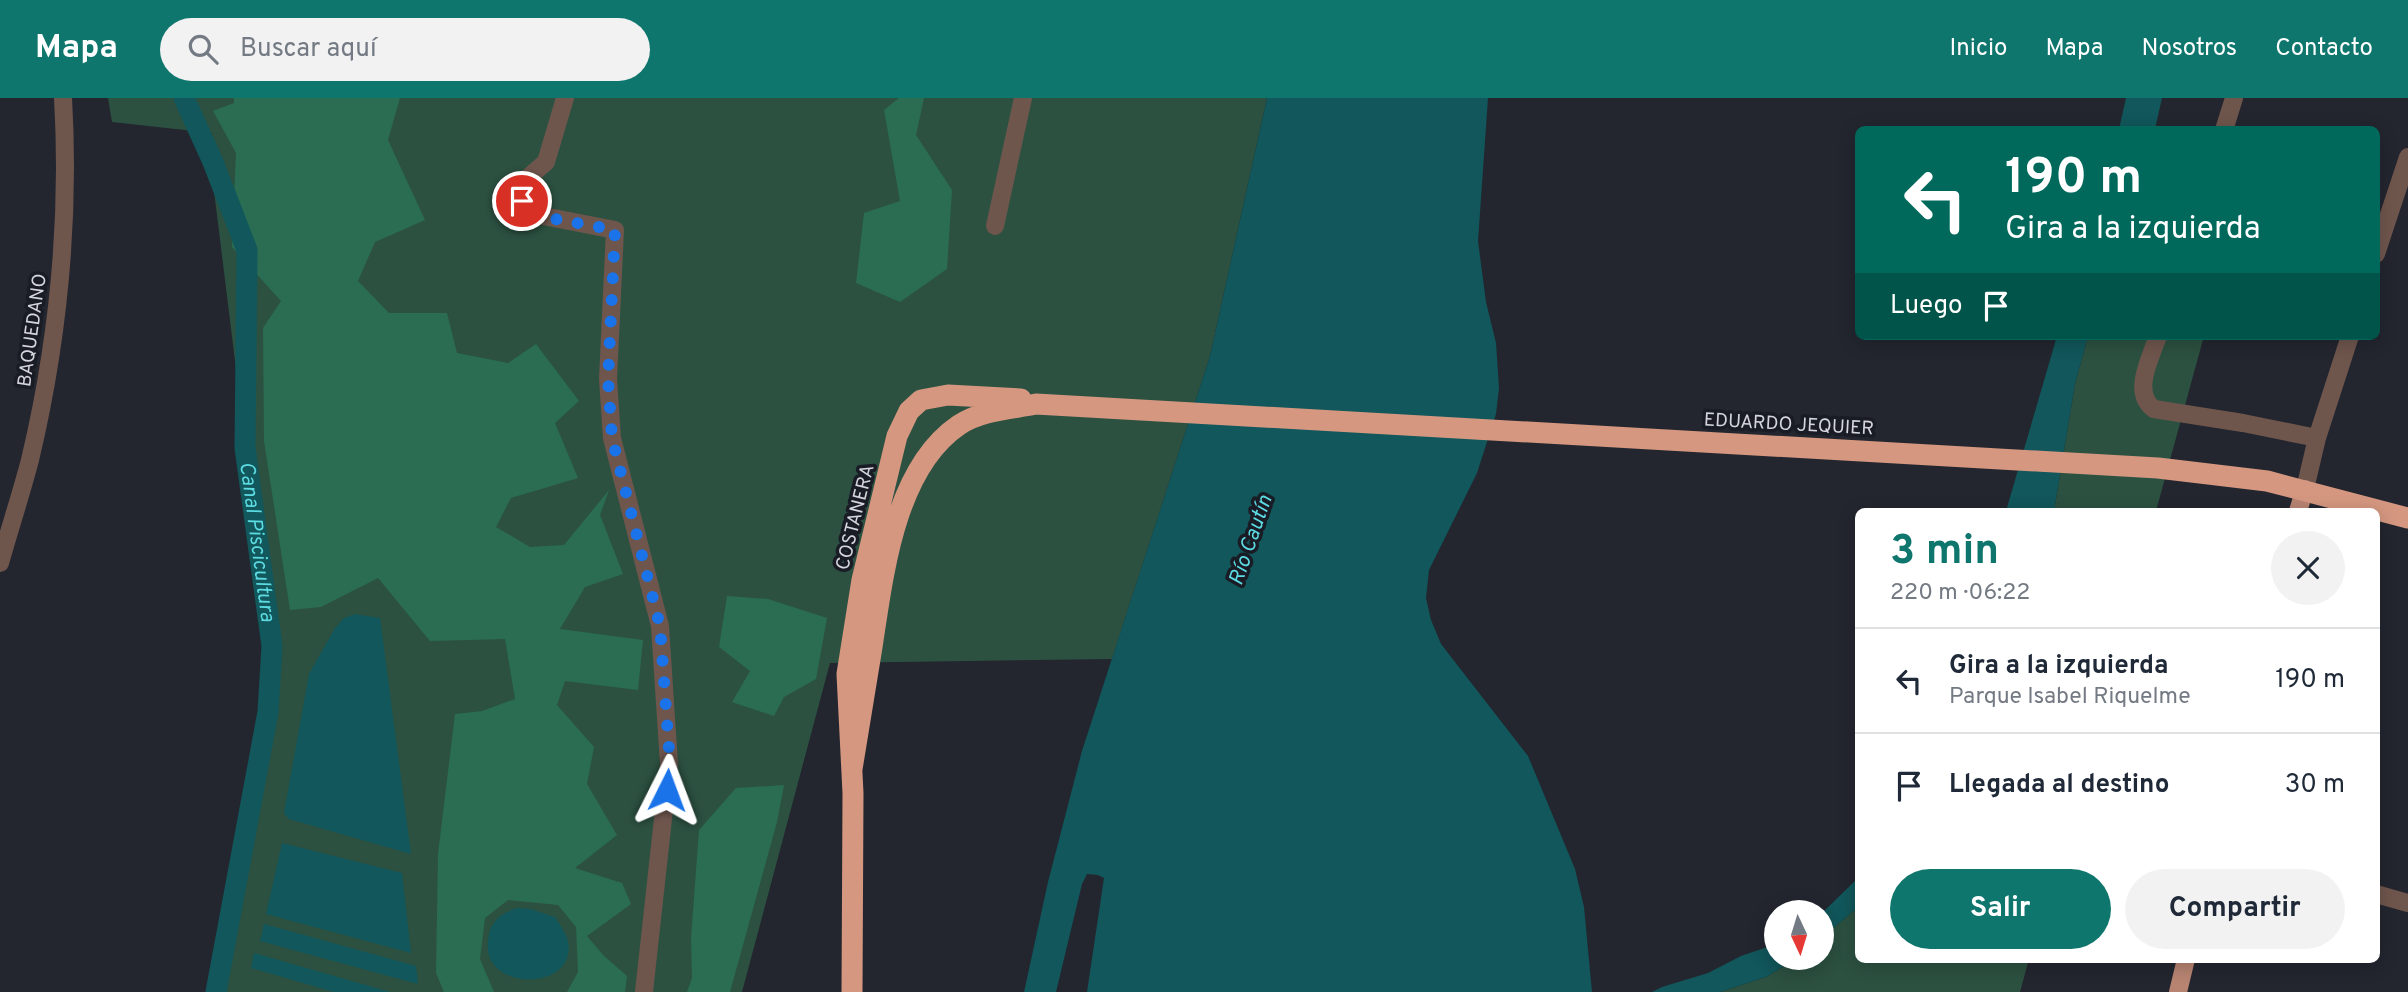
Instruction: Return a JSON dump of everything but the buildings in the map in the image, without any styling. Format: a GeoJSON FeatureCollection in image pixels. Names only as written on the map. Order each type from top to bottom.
{"type":"FeatureCollection","features":[{"type":"Feature","properties":{"kind":"highway","name":"COSTANERA"},"geometry":{"type":"LineString","coordinates":[[852,992],[852,769],[847,674],[862,580],[897,436],[909,411],[921,400],[948,395],[1020,398],[1036,404]]}},
{"type":"Feature","properties":{"kind":"highway","name":"COSTANERA"},"geometry":{"type":"LineString","coordinates":[[852,769],[880,599],[896,524],[920,468],[936,448],[961,424],[989,413],[1036,404],[1161,410]]}},
{"type":"Feature","properties":{"kind":"highway","name":"EDUARDO JEQUIER"},"geometry":{"type":"LineString","coordinates":[[1161,410],[2102,464],[2267,481],[2372,508]]}},
{"type":"Feature","properties":{"kind":"highway","name":"EDUARDO JEQUIER"},"geometry":{"type":"LineString","coordinates":[[2380,510],[2408,518]]}},
{"type":"Feature","properties":{"kind":"main road"},"geometry":{"type":"LineString","coordinates":[[2299,508],[2305,489]]}},
{"type":"Feature","properties":{"kind":"main road"},"geometry":{"type":"LineString","coordinates":[[2178,992],[2185,963]]}},
{"type":"Feature","properties":{"kind":"street","name":"BAQUEDANO"},"geometry":{"type":"LineString","coordinates":[[0,563],[29,463],[48,372],[54,328],[63,233],[63,98]]}},
{"type":"Feature","properties":{"kind":"street"},"geometry":{"type":"LineString","coordinates":[[565,98],[546,162],[515,189],[528,214],[615,230],[608,379],[612,438],[660,626],[670,764],[644,992]]}},
{"type":"Feature","properties":{"kind":"street"},"geometry":{"type":"LineString","coordinates":[[995,226],[1023,98]]}},
{"type":"Feature","properties":{"kind":"street"},"geometry":{"type":"LineString","coordinates":[[2225,126],[2234,98]]}},
{"type":"Feature","properties":{"kind":"street"},"geometry":{"type":"LineString","coordinates":[[2380,242],[2408,157]]}},
{"type":"Feature","properties":{"kind":"street"},"geometry":{"type":"LineString","coordinates":[[2157,340],[2142,390],[2145,400],[2154,409],[2317,438]]}},
{"type":"Feature","properties":{"kind":"street"},"geometry":{"type":"LineString","coordinates":[[2305,489],[2317,438],[2349,340]]}},
{"type":"Feature","properties":{"kind":"street"},"geometry":{"type":"LineString","coordinates":[[2380,895],[2408,903]]}},
{"type":"Feature","properties":{"kind":"green space"},"geometry":{"type":"Polygon","coordinates":[[[108,98],[1267,98],[1210,356],[1112,659],[830,663],[742,992],[216,992],[276,671],[214,191],[212,133],[112,122],[108,98]]]}},
{"type":"Feature","properties":{"kind":"green space"},"geometry":{"type":"Polygon","coordinates":[[[234,98],[400,98],[388,140],[425,220],[375,242],[358,281],[389,313],[447,313],[457,353],[508,363],[536,344],[579,401],[555,423],[578,478],[511,498],[496,527],[530,547],[564,545],[609,490],[600,515],[623,574],[585,587],[560,629],[643,640],[638,690],[565,681],[557,705],[594,747],[587,784],[617,835],[575,868],[622,883],[631,904],[587,936],[604,956],[627,976],[625,992],[567,992],[578,972],[576,927],[558,905],[508,900],[485,918],[480,959],[494,992],[444,992],[436,973],[438,854],[455,714],[482,711],[515,699],[505,639],[430,641],[378,578],[321,607],[290,610],[264,441],[263,328],[281,301],[232,247],[236,153],[213,111],[234,103],[234,98]]]}},
{"type":"Feature","properties":{"kind":"green space"},"geometry":{"type":"Polygon","coordinates":[[[899,98],[924,98],[916,135],[952,190],[947,269],[900,302],[856,283],[864,213],[900,201],[884,110],[899,98]]]}},
{"type":"Feature","properties":{"kind":"green space"},"geometry":{"type":"Polygon","coordinates":[[[2087,340],[2203,340],[2157,508],[2054,508],[2075,384],[2087,340]]]}},
{"type":"Feature","properties":{"kind":"green space"},"geometry":{"type":"Polygon","coordinates":[[[727,596],[768,599],[827,618],[816,679],[784,697],[774,716],[732,702],[750,671],[719,647],[727,596]]]}},
{"type":"Feature","properties":{"kind":"green space"},"geometry":{"type":"Polygon","coordinates":[[[784,785],[777,822],[730,992],[687,992],[692,978],[691,938],[699,830],[736,788],[784,785]]]}},
{"type":"Feature","properties":{"kind":"green space"},"geometry":{"type":"Polygon","coordinates":[[[1855,910],[1855,963],[2028,963],[2020,992],[1720,992],[1766,977],[1778,970],[1834,970],[1834,928],[1855,910]]]}},
{"type":"Feature","properties":{"kind":"water","name":"Río Cautín"},"geometry":{"type":"Polygon","coordinates":[[[1267,98],[1488,98],[1478,241],[1486,302],[1496,343],[1499,388],[1496,414],[1477,473],[1429,570],[1426,598],[1441,644],[1528,756],[1575,869],[1584,907],[1592,992],[1087,992],[1104,878],[1087,874],[1082,884],[1056,992],[1024,992],[1048,882],[1082,751],[1210,356],[1267,98]]]}},
{"type":"Feature","properties":{"kind":"water"},"geometry":{"type":"Polygon","coordinates":[[[2126,98],[2162,98],[2156,126],[2120,126],[2126,98]]]}},
{"type":"Feature","properties":{"kind":"water"},"geometry":{"type":"Polygon","coordinates":[[[2056,340],[2087,340],[2075,384],[2054,508],[2007,508],[2056,340]]]}},
{"type":"Feature","properties":{"kind":"water"},"geometry":{"type":"Polygon","coordinates":[[[355,614],[380,618],[411,854],[289,819],[284,813],[309,674],[335,628],[344,618],[355,614]]]}},
{"type":"Feature","properties":{"kind":"water"},"geometry":{"type":"Polygon","coordinates":[[[282,843],[402,873],[411,953],[266,914],[282,843]]]}},
{"type":"Feature","properties":{"kind":"water"},"geometry":{"type":"Polygon","coordinates":[[[1855,881],[1855,910],[1834,928],[1834,901],[1855,881]]]}},
{"type":"Feature","properties":{"kind":"water"},"geometry":{"type":"Polygon","coordinates":[[[517,908],[555,917],[568,941],[567,958],[559,970],[546,977],[513,977],[499,970],[490,958],[488,942],[493,924],[500,916],[517,908]]]}},
{"type":"Feature","properties":{"kind":"water"},"geometry":{"type":"Polygon","coordinates":[[[264,924],[416,966],[418,984],[260,941],[264,924]]]}},
{"type":"Feature","properties":{"kind":"water"},"geometry":{"type":"Polygon","coordinates":[[[1764,948],[1764,970],[1778,970],[1766,977],[1720,992],[1652,992],[1708,973],[1741,956],[1764,948]]]}},
{"type":"Feature","properties":{"kind":"water"},"geometry":{"type":"Polygon","coordinates":[[[254,953],[390,992],[334,992],[251,968],[254,953]]]}},
{"type":"Feature","properties":{"kind":"waterway","name":"Canal Piscicultura"},"geometry":{"type":"LineString","coordinates":[[184,98],[213,162],[247,250],[245,448],[272,646],[268,712],[216,992]]}},
{"type":"Feature","properties":{"kind":"route"},"geometry":{"type":"LineString","coordinates":[[522,201],[528,214],[615,230],[608,379],[612,438],[660,626],[670,764],[667,790]]}}]}
